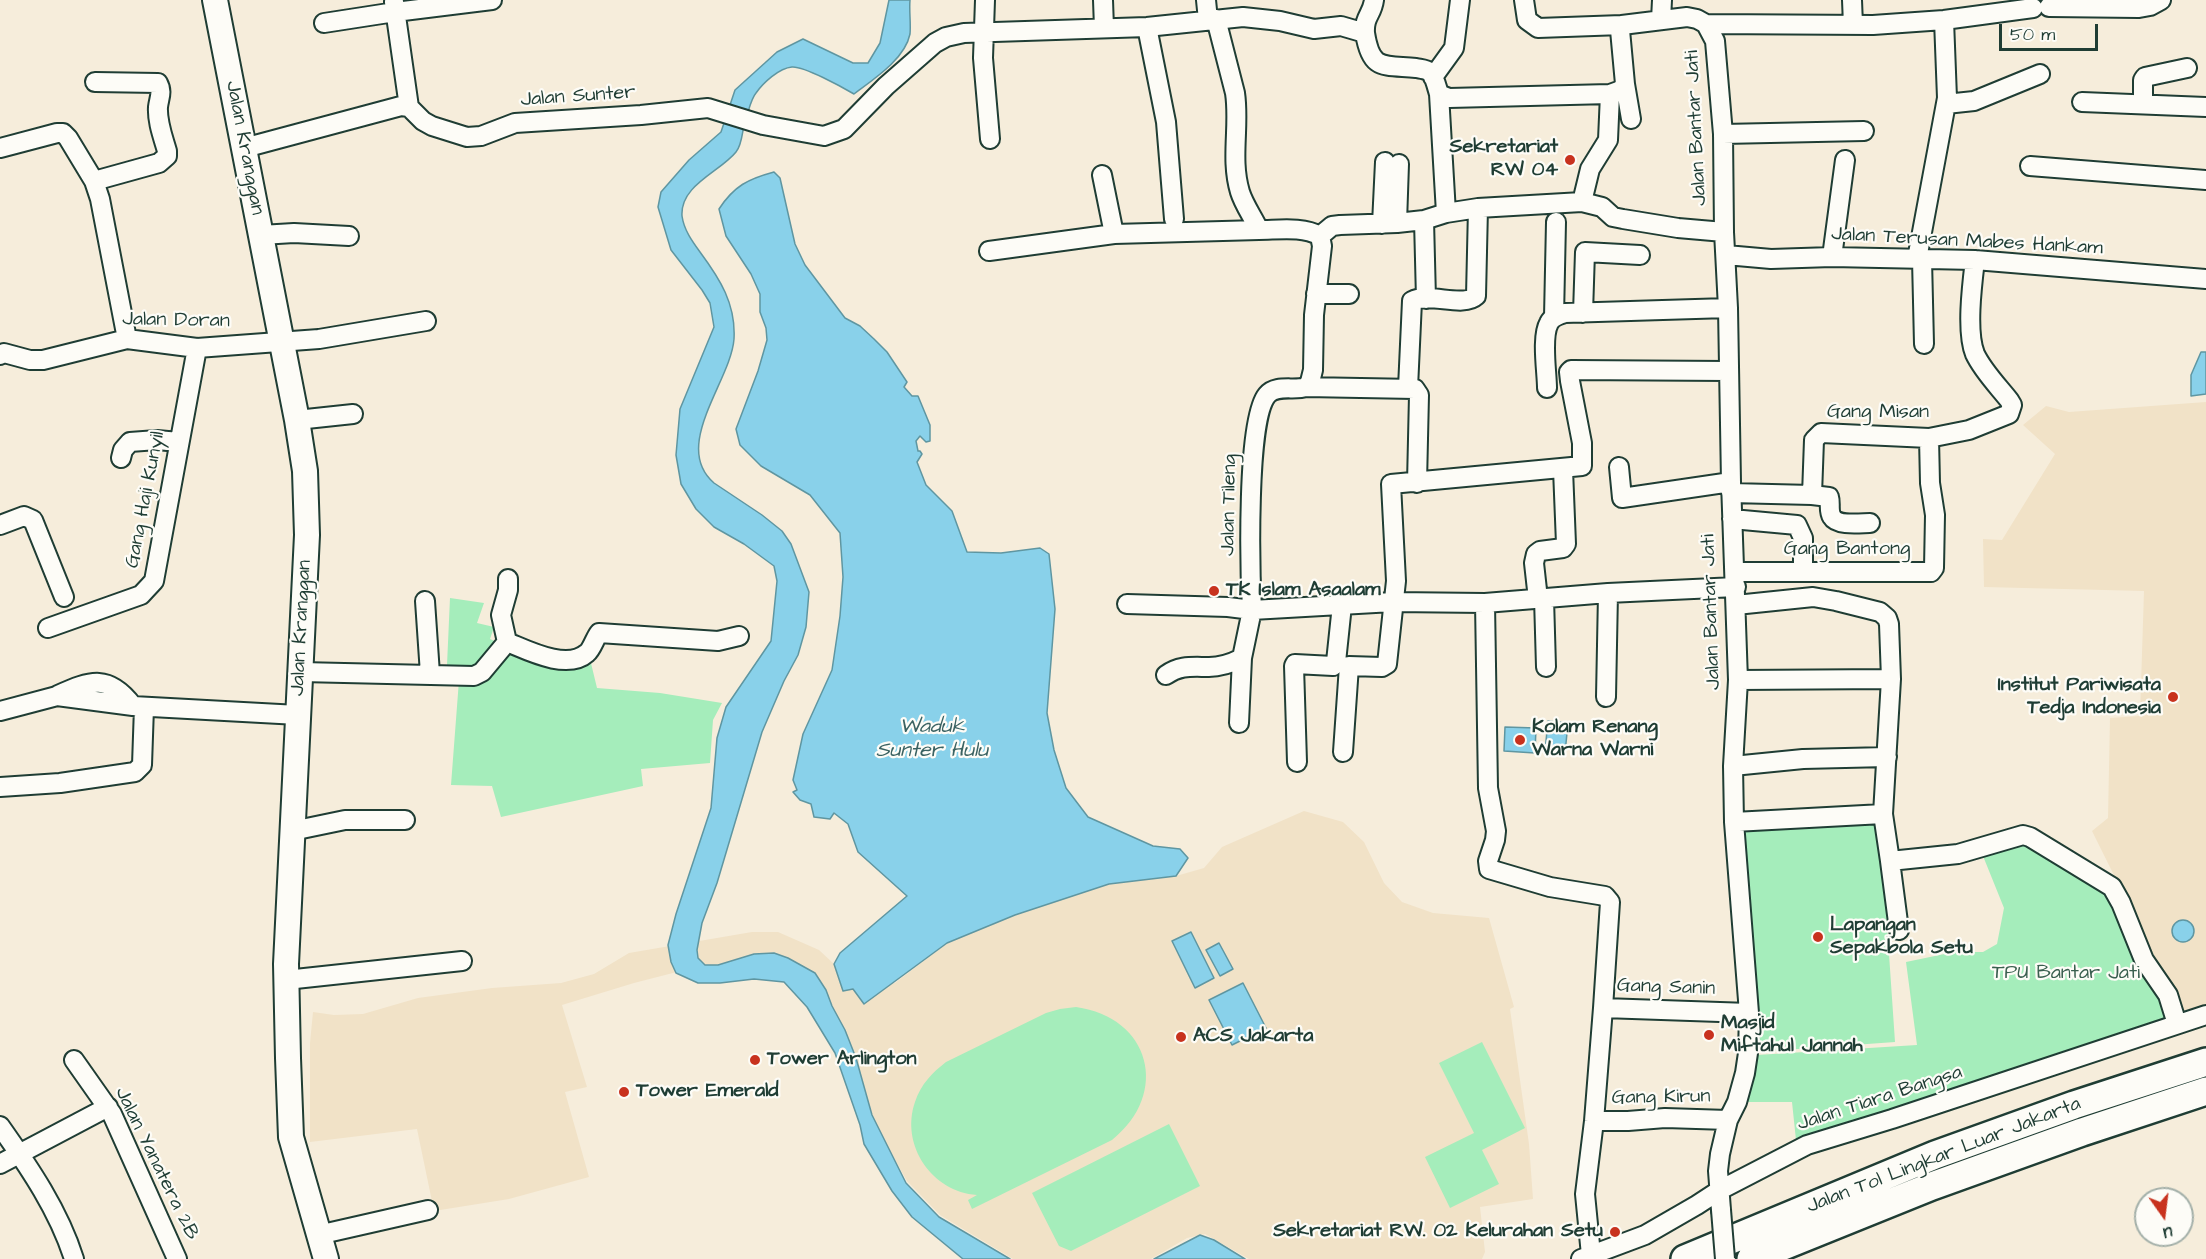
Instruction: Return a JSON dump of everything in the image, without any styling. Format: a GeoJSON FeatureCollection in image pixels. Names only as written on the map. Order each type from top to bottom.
{"type":"FeatureCollection","features":[{"type":"Feature","properties":{"kind":"highway","name":"Jalan Tol Lingkar Luar Jakarta"},"geometry":{"type":"LineString","coordinates":[[1685,1259],[1935,1155],[2074,1105],[2204,1063]]}},
{"type":"Feature","properties":{"kind":"highway","name":"Jalan Tol Lingkar Luar Jakarta"},"geometry":{"type":"LineString","coordinates":[[1751,1259],[1932,1186],[2082,1132],[2206,1091]]}},
{"type":"Feature","properties":{"kind":"main road","name":"Jalan Kranggan"},"geometry":{"type":"LineString","coordinates":[[215,0],[305,471],[307,535],[286,980],[291,1137],[326,1259]]}},
{"type":"Feature","properties":{"kind":"street"},"geometry":{"type":"LineString","coordinates":[[324,23],[394,6],[492,0]]}},
{"type":"Feature","properties":{"kind":"street"},"geometry":{"type":"LineString","coordinates":[[985,0],[983,58],[990,139]]}},
{"type":"Feature","properties":{"kind":"street"},"geometry":{"type":"LineString","coordinates":[[1103,0],[1104,28]]}},
{"type":"Feature","properties":{"kind":"street"},"geometry":{"type":"LineString","coordinates":[[1206,0],[1236,99],[1237,177],[1244,202],[1259,230]]}},
{"type":"Feature","properties":{"kind":"street"},"geometry":{"type":"LineString","coordinates":[[1374,0],[1373,8],[1365,20],[1368,52],[1373,60],[1385,65],[1425,70],[1433,77],[1439,94],[1446,213]]}},
{"type":"Feature","properties":{"kind":"street"},"geometry":{"type":"LineString","coordinates":[[1433,77],[1454,48],[1460,0]]}},
{"type":"Feature","properties":{"kind":"street","name":"Jalan Bantar Jati"},"geometry":{"type":"LineString","coordinates":[[1524,0],[1527,20],[1538,28],[1623,25],[1687,17],[1706,24],[1715,41],[1724,134],[1724,232],[1736,588],[1738,680],[1733,766],[1734,822],[1749,1013],[1745,1073],[1737,1102],[1728,1120],[1719,1164],[1725,1259]]}},
{"type":"Feature","properties":{"kind":"street"},"geometry":{"type":"LineString","coordinates":[[1661,20],[1662,0]]}},
{"type":"Feature","properties":{"kind":"street"},"geometry":{"type":"LineString","coordinates":[[1852,0],[1853,25]]}},
{"type":"Feature","properties":{"kind":"street"},"geometry":{"type":"LineString","coordinates":[[1706,24],[1853,25],[1944,20],[2041,8],[2122,3],[2144,7],[2161,0]]}},
{"type":"Feature","properties":{"kind":"street"},"geometry":{"type":"LineString","coordinates":[[244,148],[401,106],[409,107],[394,6]]}},
{"type":"Feature","properties":{"kind":"street"},"geometry":{"type":"LineString","coordinates":[[983,33],[1147,27],[1243,17],[1280,21],[1314,29],[1341,26],[1365,33]]}},
{"type":"Feature","properties":{"kind":"street"},"geometry":{"type":"LineString","coordinates":[[1924,344],[1919,259],[1946,104],[1944,20]]}},
{"type":"Feature","properties":{"kind":"street"},"geometry":{"type":"LineString","coordinates":[[1623,25],[1620,30],[1631,119]]}},
{"type":"Feature","properties":{"kind":"street"},"geometry":{"type":"LineString","coordinates":[[1147,27],[1166,122],[1174,219]]}},
{"type":"Feature","properties":{"kind":"street","name":"Jalan Sunter"},"geometry":{"type":"LineString","coordinates":[[409,107],[423,121],[432,126],[467,137],[481,136],[515,123],[641,115],[697,108],[716,110],[758,123],[817,136],[831,135],[844,129],[886,86],[935,43],[955,35],[983,33]]}},
{"type":"Feature","properties":{"kind":"street"},"geometry":{"type":"LineString","coordinates":[[2143,104],[2145,76],[2187,68]]}},
{"type":"Feature","properties":{"kind":"street"},"geometry":{"type":"LineString","coordinates":[[1946,104],[1974,100],[2040,74]]}},
{"type":"Feature","properties":{"kind":"street"},"geometry":{"type":"LineString","coordinates":[[94,181],[159,163],[167,156],[159,119],[158,107],[161,93],[158,83],[95,82]]}},
{"type":"Feature","properties":{"kind":"street"},"geometry":{"type":"LineString","coordinates":[[1439,94],[1454,99],[1610,94],[1621,90],[1625,84]]}},
{"type":"Feature","properties":{"kind":"street"},"geometry":{"type":"LineString","coordinates":[[1582,202],[1590,169],[1608,140],[1610,94]]}},
{"type":"Feature","properties":{"kind":"street"},"geometry":{"type":"LineString","coordinates":[[2082,102],[2206,107]]}},
{"type":"Feature","properties":{"kind":"street"},"geometry":{"type":"LineString","coordinates":[[1724,134],[1864,131]]}},
{"type":"Feature","properties":{"kind":"street"},"geometry":{"type":"LineString","coordinates":[[0,148],[63,132],[94,181],[100,199],[127,339]]}},
{"type":"Feature","properties":{"kind":"street"},"geometry":{"type":"LineString","coordinates":[[1832,257],[1845,160]]}},
{"type":"Feature","properties":{"kind":"street"},"geometry":{"type":"LineString","coordinates":[[1389,224],[1392,163]]}},
{"type":"Feature","properties":{"kind":"street"},"geometry":{"type":"LineString","coordinates":[[2030,166],[2206,180]]}},
{"type":"Feature","properties":{"kind":"street"},"geometry":{"type":"LineString","coordinates":[[1102,175],[1114,234]]}},
{"type":"Feature","properties":{"kind":"street"},"geometry":{"type":"LineString","coordinates":[[1320,236],[1332,226],[1424,220],[1446,213],[1478,208],[1582,202],[1602,207],[1613,217],[1677,228],[1724,232]]}},
{"type":"Feature","properties":{"kind":"street"},"geometry":{"type":"LineString","coordinates":[[1417,483],[1419,395],[1415,389],[1408,388],[1411,303],[1416,299],[1470,300],[1476,296],[1478,208]]}},
{"type":"Feature","properties":{"kind":"street"},"geometry":{"type":"LineString","coordinates":[[1424,220],[1426,299]]}},
{"type":"Feature","properties":{"kind":"street"},"geometry":{"type":"LineString","coordinates":[[1554,317],[1556,222]]}},
{"type":"Feature","properties":{"kind":"street"},"geometry":{"type":"LineString","coordinates":[[989,251],[1114,234],[1295,230],[1314,232],[1320,236]]}},
{"type":"Feature","properties":{"kind":"street"},"geometry":{"type":"LineString","coordinates":[[261,235],[294,233],[349,236]]}},
{"type":"Feature","properties":{"kind":"street"},"geometry":{"type":"LineString","coordinates":[[1306,387],[1311,382],[1313,370],[1316,294],[1321,257],[1320,236]]}},
{"type":"Feature","properties":{"kind":"street"},"geometry":{"type":"LineString","coordinates":[[1583,314],[1585,252],[1640,255]]}},
{"type":"Feature","properties":{"kind":"street","name":"Jalan Terusan Mabes Hankam"},"geometry":{"type":"LineString","coordinates":[[1726,255],[1772,259],[1832,257],[1975,260],[2206,279]]}},
{"type":"Feature","properties":{"kind":"street","name":"Gang Misan"},"geometry":{"type":"LineString","coordinates":[[1812,495],[1815,440],[1821,433],[1929,438],[1969,430],[2006,417],[2011,410],[2009,400],[1979,361],[1973,348],[1971,304],[1975,260]]}},
{"type":"Feature","properties":{"kind":"street"},"geometry":{"type":"LineString","coordinates":[[1316,294],[1349,294]]}},
{"type":"Feature","properties":{"kind":"street"},"geometry":{"type":"LineString","coordinates":[[1547,388],[1546,337],[1548,324],[1554,317],[1565,313],[1728,308]]}},
{"type":"Feature","properties":{"kind":"street","name":"Jalan Doran"},"geometry":{"type":"LineString","coordinates":[[1,350],[30,360],[43,360],[127,339],[197,348],[319,339],[426,321]]}},
{"type":"Feature","properties":{"kind":"street","name":"Gang Haji Kunyil"},"geometry":{"type":"LineString","coordinates":[[48,628],[129,599],[149,588],[154,581],[197,348]]}},
{"type":"Feature","properties":{"kind":"street"},"geometry":{"type":"LineString","coordinates":[[1343,752],[1349,666],[1382,667],[1387,664],[1396,582],[1390,486],[1393,482],[1417,483],[1582,466],[1582,443],[1570,381],[1571,370],[1728,371]]}},
{"type":"Feature","properties":{"kind":"street","name":"Jalan Tileng"},"geometry":{"type":"LineString","coordinates":[[1239,723],[1242,658],[1252,610],[1252,464],[1263,402],[1274,390],[1306,387],[1408,388]]}},
{"type":"Feature","properties":{"kind":"street"},"geometry":{"type":"LineString","coordinates":[[297,420],[353,414]]}},
{"type":"Feature","properties":{"kind":"street","name":"Gang Bantong"},"geometry":{"type":"LineString","coordinates":[[1736,588],[1803,571],[1929,573],[1933,571],[1935,515],[1930,483],[1929,438]]}},
{"type":"Feature","properties":{"kind":"street"},"geometry":{"type":"LineString","coordinates":[[121,458],[123,450],[130,442],[157,440],[179,442]]}},
{"type":"Feature","properties":{"kind":"street"},"geometry":{"type":"LineString","coordinates":[[1619,467],[1622,498],[1731,488],[1812,495],[1829,497],[1831,516],[1834,520],[1870,523]]}},
{"type":"Feature","properties":{"kind":"street"},"geometry":{"type":"LineString","coordinates":[[1546,667],[1541,598],[1534,564],[1536,554],[1540,551],[1563,548],[1566,544],[1563,469]]}},
{"type":"Feature","properties":{"kind":"street"},"geometry":{"type":"LineString","coordinates":[[0,525],[24,516],[33,520],[64,597]]}},
{"type":"Feature","properties":{"kind":"street"},"geometry":{"type":"LineString","coordinates":[[1732,519],[1797,525],[1803,538],[1803,571]]}},
{"type":"Feature","properties":{"kind":"street"},"geometry":{"type":"LineString","coordinates":[[507,642],[501,615],[508,590],[508,579]]}},
{"type":"Feature","properties":{"kind":"street"},"geometry":{"type":"LineString","coordinates":[[1127,604],[1228,607],[1252,610],[1393,602],[1485,603],[1608,593],[1736,588],[1813,597],[1880,612],[1890,624],[1891,679],[1883,814],[1899,930]]}},
{"type":"Feature","properties":{"kind":"street"},"geometry":{"type":"LineString","coordinates":[[1606,697],[1608,593]]}},
{"type":"Feature","properties":{"kind":"street"},"geometry":{"type":"LineString","coordinates":[[425,601],[430,674]]}},
{"type":"Feature","properties":{"kind":"street","name":"Gang Sanin"},"geometry":{"type":"LineString","coordinates":[[1485,603],[1488,788],[1496,831],[1488,863],[1491,871],[1550,887],[1605,896],[1610,902],[1603,1008],[1749,1013]]}},
{"type":"Feature","properties":{"kind":"street"},"geometry":{"type":"LineString","coordinates":[[1297,762],[1294,666],[1295,664],[1329,668],[1333,666],[1336,662],[1342,605]]}},
{"type":"Feature","properties":{"kind":"street"},"geometry":{"type":"LineString","coordinates":[[507,642],[539,656],[560,660],[588,653],[599,633],[718,641],[739,636]]}},
{"type":"Feature","properties":{"kind":"street"},"geometry":{"type":"LineString","coordinates":[[301,672],[479,675],[507,642]]}},
{"type":"Feature","properties":{"kind":"street"},"geometry":{"type":"LineString","coordinates":[[1166,675],[1184,666],[1210,667],[1233,663],[1242,658]]}},
{"type":"Feature","properties":{"kind":"street"},"geometry":{"type":"LineString","coordinates":[[1738,680],[1891,679]]}},
{"type":"Feature","properties":{"kind":"street"},"geometry":{"type":"LineString","coordinates":[[0,711],[57,696],[81,686],[102,683],[116,687],[139,706],[297,715]]}},
{"type":"Feature","properties":{"kind":"street"},"geometry":{"type":"LineString","coordinates":[[0,787],[60,783],[135,772],[142,765],[139,706]]}},
{"type":"Feature","properties":{"kind":"street"},"geometry":{"type":"LineString","coordinates":[[1733,766],[1803,759],[1887,757]]}},
{"type":"Feature","properties":{"kind":"street"},"geometry":{"type":"LineString","coordinates":[[1734,822],[1883,814]]}},
{"type":"Feature","properties":{"kind":"street"},"geometry":{"type":"LineString","coordinates":[[292,831],[345,820],[405,820]]}},
{"type":"Feature","properties":{"kind":"street"},"geometry":{"type":"LineString","coordinates":[[1890,861],[1958,854],[2023,835],[2030,837],[2112,887],[2121,903],[2144,960],[2165,988],[2177,1024]]}},
{"type":"Feature","properties":{"kind":"street"},"geometry":{"type":"LineString","coordinates":[[286,980],[462,961]]}},
{"type":"Feature","properties":{"kind":"street"},"geometry":{"type":"LineString","coordinates":[[1586,1257],[1585,1194],[1594,1121],[1603,1008]]}},
{"type":"Feature","properties":{"kind":"street","name":"Jalan Tiara Bangsa"},"geometry":{"type":"LineString","coordinates":[[1586,1257],[1645,1235],[1720,1190],[1807,1145],[2206,1015]]}},
{"type":"Feature","properties":{"kind":"street","name":"Jalan Yanatera 2B"},"geometry":{"type":"LineString","coordinates":[[74,1060],[108,1107],[150,1194],[177,1259]]}},
{"type":"Feature","properties":{"kind":"street"},"geometry":{"type":"LineString","coordinates":[[0,1164],[108,1107]]}},
{"type":"Feature","properties":{"kind":"street","name":"Gang Kirun"},"geometry":{"type":"LineString","coordinates":[[1594,1121],[1665,1118],[1728,1120]]}},
{"type":"Feature","properties":{"kind":"street"},"geometry":{"type":"LineString","coordinates":[[0,1126],[20,1154],[60,1222],[74,1259]]}},
{"type":"Feature","properties":{"kind":"street"},"geometry":{"type":"LineString","coordinates":[[318,1235],[428,1210]]}},
{"type":"Feature","properties":{"kind":"shaded area","name":"Institut Pariwisata Tedja Indonesia"},"geometry":{"type":"Polygon","coordinates":[[[2206,402],[2206,1005],[2182,1012],[2092,831],[2108,818],[2110,718],[2140,716],[2144,591],[1984,587],[1983,539],[2002,540],[2055,454],[2023,425],[2046,406],[2069,412],[2206,402]]]}},
{"type":"Feature","properties":{"kind":"shaded area","name":"ACS Jakarta"},"geometry":{"type":"Polygon","coordinates":[[[1304,811],[1343,822],[1364,842],[1384,883],[1402,902],[1433,913],[1489,918],[1514,1007],[1510,1009],[1529,1144],[1533,1199],[1480,1207],[1485,1252],[1482,1259],[1249,1259],[1205,1234],[1187,1238],[1151,1259],[1013,1259],[940,1215],[907,1181],[872,1115],[856,1058],[845,1030],[826,990],[815,973],[788,958],[754,954],[718,965],[704,965],[634,983],[562,1005],[587,1087],[565,1092],[589,1177],[509,1199],[434,1211],[417,1129],[310,1142],[310,1043],[313,1012],[334,1015],[363,1014],[418,998],[492,988],[561,983],[594,974],[629,953],[752,932],[778,932],[819,950],[834,964],[843,991],[895,983],[947,943],[1015,915],[1109,884],[1176,876],[1204,868],[1222,847],[1304,811]]]}},
{"type":"Feature","properties":{"kind":"green space"},"geometry":{"type":"Polygon","coordinates":[[[450,598],[484,603],[477,623],[494,627],[490,639],[528,656],[590,659],[597,688],[660,693],[722,703],[713,720],[710,763],[641,769],[643,786],[501,817],[492,786],[451,785],[460,667],[447,665],[450,598]]]}},
{"type":"Feature","properties":{"kind":"green space","name":"Lapangan Sepakbola Setu"},"geometry":{"type":"Polygon","coordinates":[[[1880,822],[1895,1042],[1756,1052],[1741,831],[1880,822]]]}},
{"type":"Feature","properties":{"kind":"green space","name":"TPU Bantar Jati"},"geometry":{"type":"Polygon","coordinates":[[[2025,839],[2113,895],[2173,1022],[2094,1042],[1796,1140],[1792,1102],[1748,1102],[1757,1055],[1917,1045],[1906,962],[1954,952],[1983,952],[1997,944],[2004,908],[1983,856],[2025,839]]]}},
{"type":"Feature","properties":{"kind":"green space"},"geometry":{"type":"Polygon","coordinates":[[[1076,1007],[1101,1014],[1121,1025],[1135,1041],[1144,1060],[1146,1080],[1142,1101],[1130,1121],[1112,1140],[972,1209],[968,1200],[977,1195],[961,1192],[946,1185],[934,1176],[916,1150],[912,1134],[912,1118],[920,1090],[946,1062],[1046,1013],[1076,1007]]]}},
{"type":"Feature","properties":{"kind":"green space"},"geometry":{"type":"Polygon","coordinates":[[[1482,1042],[1525,1128],[1482,1150],[1499,1184],[1450,1208],[1425,1157],[1474,1133],[1439,1063],[1482,1042]]]}},
{"type":"Feature","properties":{"kind":"green space"},"geometry":{"type":"Polygon","coordinates":[[[1169,1124],[1200,1186],[1071,1251],[1059,1246],[1032,1193],[1169,1124]]]}},
{"type":"Feature","properties":{"kind":"water"},"geometry":{"type":"Polygon","coordinates":[[[889,0],[910,0],[910,34],[902,52],[888,68],[854,94],[798,68],[787,68],[777,73],[753,98],[736,152],[694,187],[683,205],[682,216],[686,231],[725,292],[734,326],[731,356],[701,432],[699,451],[702,468],[714,483],[782,531],[791,544],[809,592],[806,627],[798,655],[762,732],[717,883],[702,923],[697,950],[698,958],[705,965],[718,965],[754,954],[774,953],[815,973],[826,990],[845,1030],[856,1058],[872,1115],[906,1183],[939,1217],[1010,1259],[963,1259],[912,1217],[892,1191],[864,1144],[860,1125],[835,1053],[807,1007],[784,982],[754,979],[698,983],[676,973],[668,945],[711,808],[717,738],[726,707],[771,641],[777,581],[774,566],[744,544],[714,527],[696,509],[681,484],[676,455],[680,409],[714,327],[710,303],[671,250],[658,207],[661,192],[689,160],[721,132],[735,90],[777,52],[803,39],[853,63],[868,63],[880,43],[889,0]]]}},
{"type":"Feature","properties":{"kind":"water","name":"Waduk Sunter Hulu"},"geometry":{"type":"Polygon","coordinates":[[[774,172],[780,178],[795,244],[805,265],[845,318],[860,326],[887,352],[907,382],[904,387],[912,396],[918,396],[930,425],[930,441],[926,442],[920,436],[916,441],[918,451],[922,454],[917,462],[926,485],[952,511],[967,552],[1001,553],[1040,548],[1049,554],[1055,609],[1047,713],[1054,750],[1066,788],[1088,817],[1153,846],[1180,849],[1188,858],[1176,876],[1109,884],[1015,915],[947,943],[864,1004],[853,989],[843,991],[834,964],[840,953],[907,896],[858,852],[848,824],[834,813],[830,819],[814,817],[811,804],[800,800],[793,792],[797,790],[793,780],[803,734],[832,670],[843,577],[840,533],[810,495],[761,466],[740,445],[736,429],[767,340],[766,328],[760,312],[760,294],[751,274],[726,236],[719,209],[730,194],[742,184],[774,172]]]}},
{"type":"Feature","properties":{"kind":"water"},"geometry":{"type":"Polygon","coordinates":[[[2201,352],[2206,352],[2206,394],[2191,396],[2191,375],[2201,352]]]}},
{"type":"Feature","properties":{"kind":"water","name":"Kolam Renang Warna Warni"},"geometry":{"type":"Polygon","coordinates":[[[1548,721],[1568,723],[1565,753],[1545,751],[1548,721]]]}},
{"type":"Feature","properties":{"kind":"water","name":"Kolam Renang Warna Warni"},"geometry":{"type":"Polygon","coordinates":[[[1505,727],[1536,728],[1535,753],[1504,751],[1505,727]]]}},
{"type":"Feature","properties":{"kind":"water"},"geometry":{"type":"Polygon","coordinates":[[[2183,920],[2191,923],[2194,931],[2191,939],[2183,942],[2175,939],[2172,931],[2175,923],[2183,920]]]}},
{"type":"Feature","properties":{"kind":"water"},"geometry":{"type":"Polygon","coordinates":[[[1191,932],[1214,978],[1195,988],[1172,941],[1191,932]]]}},
{"type":"Feature","properties":{"kind":"water"},"geometry":{"type":"Polygon","coordinates":[[[1219,943],[1233,969],[1220,976],[1206,950],[1219,943]]]}},
{"type":"Feature","properties":{"kind":"water"},"geometry":{"type":"Polygon","coordinates":[[[1243,983],[1266,1028],[1232,1045],[1209,1000],[1243,983]]]}},
{"type":"Feature","properties":{"kind":"water"},"geometry":{"type":"Polygon","coordinates":[[[1200,1235],[1214,1240],[1245,1259],[1154,1259],[1200,1235]]]}},
{"type":"Feature","properties":{"kind":"place","name":"Sekretariat RW 04"},"geometry":{"type":"Point","coordinates":[1570,160]}},
{"type":"Feature","properties":{"kind":"place","name":"TK Islam Asaalam"},"geometry":{"type":"Point","coordinates":[1214,591]}},
{"type":"Feature","properties":{"kind":"place","name":"Institut Pariwisata Tedja Indonesia"},"geometry":{"type":"Point","coordinates":[2173,697]}},
{"type":"Feature","properties":{"kind":"place","name":"Kolam Renang Warna Warni"},"geometry":{"type":"Point","coordinates":[1520,740]}},
{"type":"Feature","properties":{"kind":"place","name":"Lapangan Sepakbola Setu"},"geometry":{"type":"Point","coordinates":[1818,937]}},
{"type":"Feature","properties":{"kind":"place","name":"Masjid Miftahul Jannah"},"geometry":{"type":"Point","coordinates":[1709,1035]}},
{"type":"Feature","properties":{"kind":"place","name":"ACS Jakarta"},"geometry":{"type":"Point","coordinates":[1181,1037]}},
{"type":"Feature","properties":{"kind":"place","name":"Tower Arlington"},"geometry":{"type":"Point","coordinates":[755,1060]}},
{"type":"Feature","properties":{"kind":"place","name":"Tower Emerald"},"geometry":{"type":"Point","coordinates":[624,1092]}},
{"type":"Feature","properties":{"kind":"place","name":"Sekretariat RW. 02 Kelurahan Setu"},"geometry":{"type":"Point","coordinates":[1615,1232]}}]}
